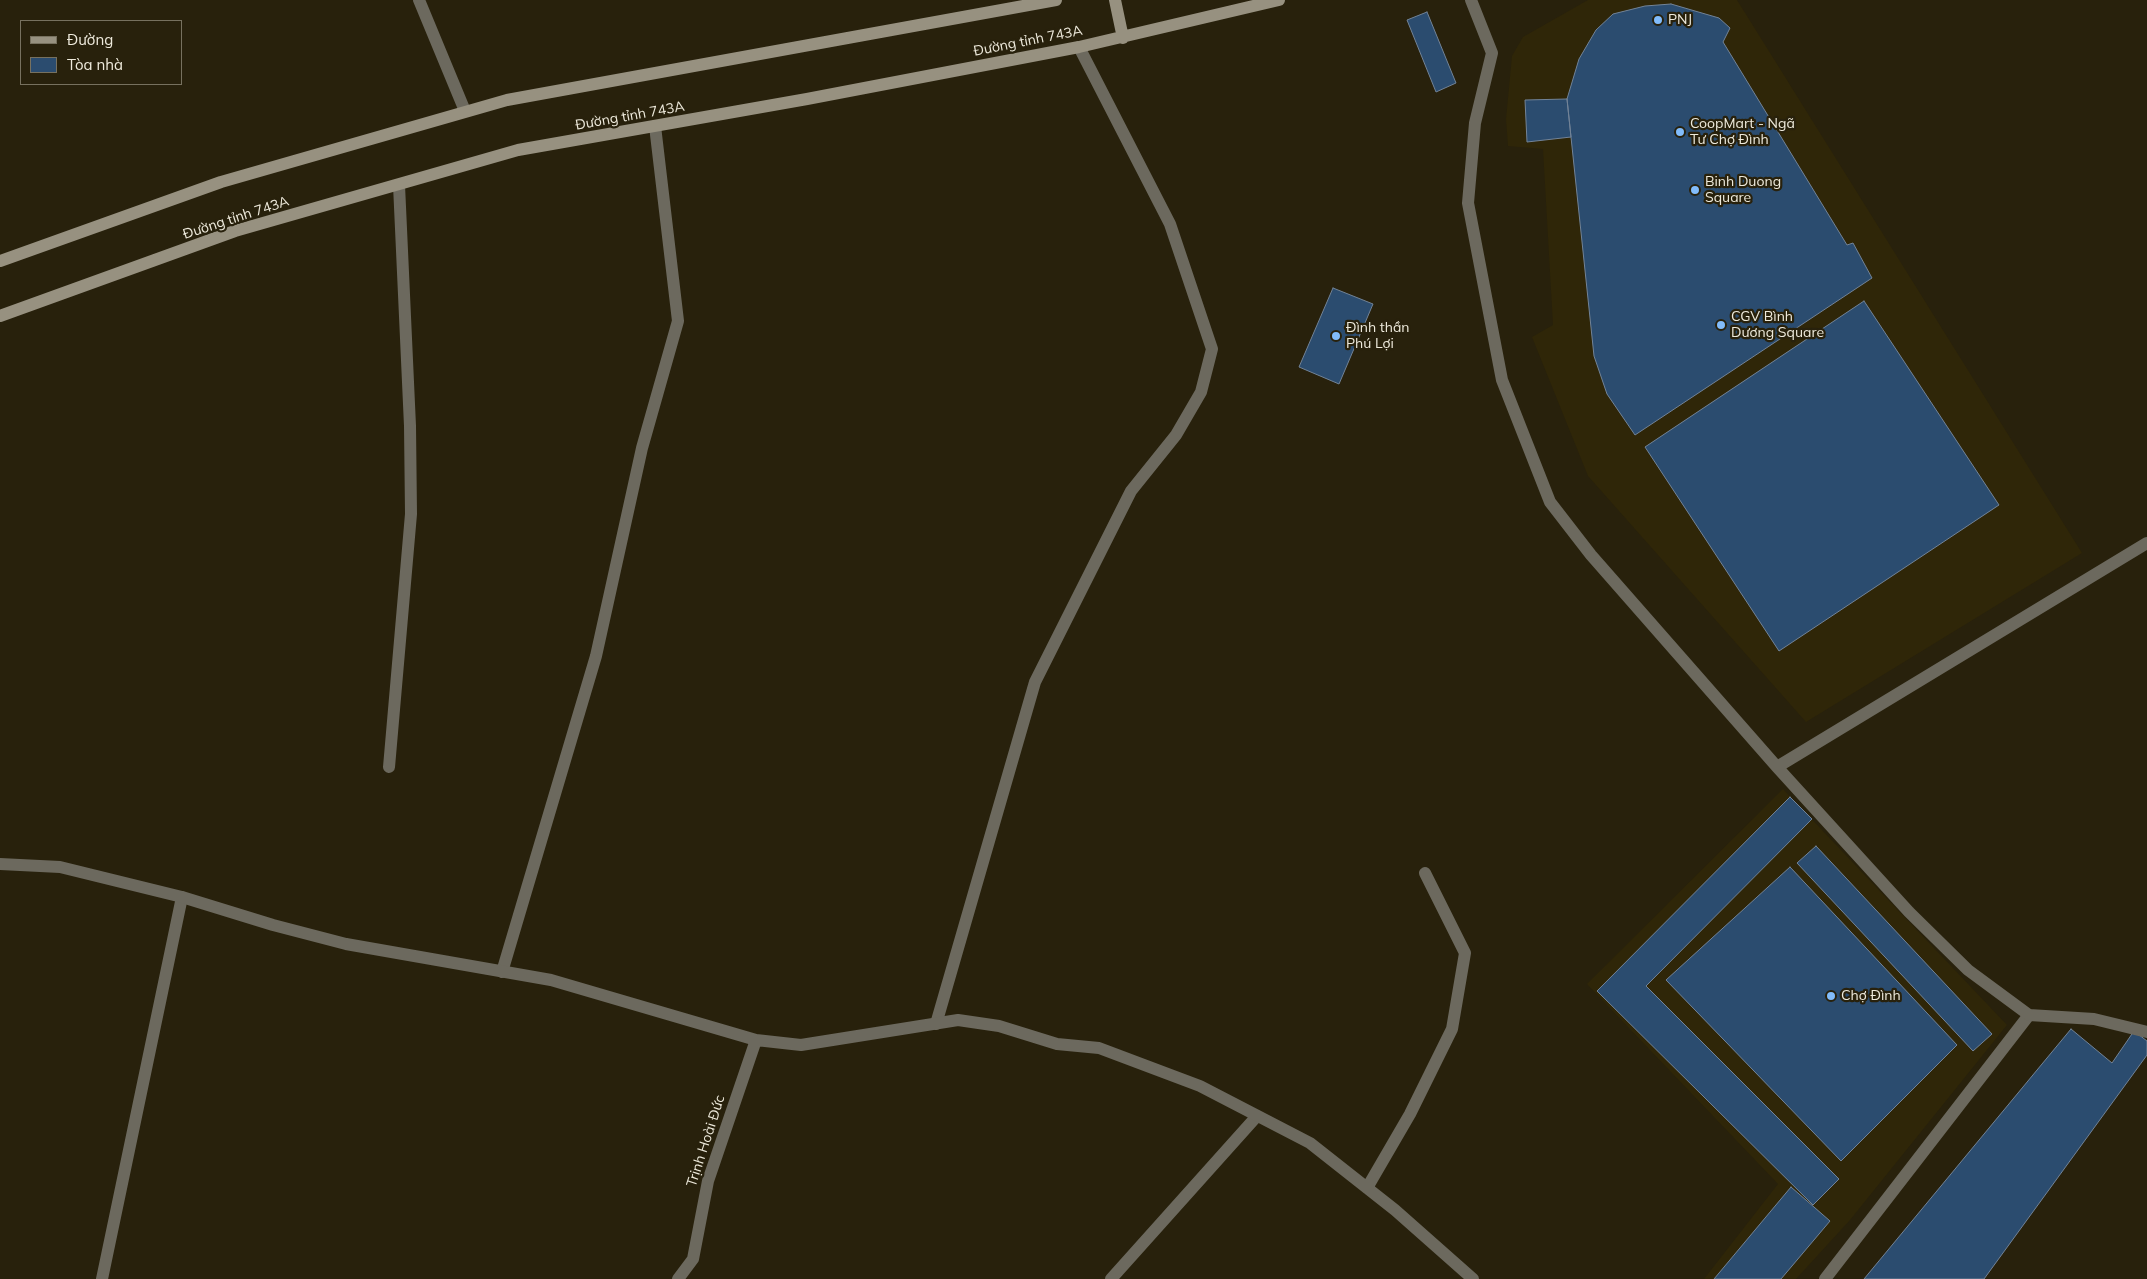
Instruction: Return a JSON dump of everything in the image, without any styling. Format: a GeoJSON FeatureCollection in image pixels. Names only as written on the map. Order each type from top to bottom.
{"type":"FeatureCollection","features":[{"type":"Feature","properties":{"kind":"main road"},"geometry":{"type":"LineString","coordinates":[[0,261],[221,182],[507,100],[1056,0]]}},
{"type":"Feature","properties":{"kind":"main road"},"geometry":{"type":"LineString","coordinates":[[1115,0],[1123,38]]}},
{"type":"Feature","properties":{"kind":"main road","name":"Đường tỉnh 743A"},"geometry":{"type":"LineString","coordinates":[[0,316],[235,232],[518,150],[1079,47],[1279,0]]}},
{"type":"Feature","properties":{"kind":"street"},"geometry":{"type":"LineString","coordinates":[[419,0],[465,111]]}},
{"type":"Feature","properties":{"kind":"street"},"geometry":{"type":"LineString","coordinates":[[1471,0],[1492,53],[1475,123],[1468,203],[1502,380],[1550,502],[1591,555],[1777,766],[1909,912],[1968,970],[2030,1015],[2094,1018],[2147,1032]]}},
{"type":"Feature","properties":{"kind":"street"},"geometry":{"type":"LineString","coordinates":[[936,1024],[1036,682],[1131,491],[1176,435],[1201,392],[1212,349],[1170,224],[1079,47]]}},
{"type":"Feature","properties":{"kind":"street"},"geometry":{"type":"LineString","coordinates":[[502,972],[596,656],[642,448],[678,321],[654,126]]}},
{"type":"Feature","properties":{"kind":"street"},"geometry":{"type":"LineString","coordinates":[[389,766],[411,514],[410,426],[398,185]]}},
{"type":"Feature","properties":{"kind":"street"},"geometry":{"type":"LineString","coordinates":[[1777,766],[2147,543]]}},
{"type":"Feature","properties":{"kind":"street"},"geometry":{"type":"LineString","coordinates":[[0,864],[60,868],[182,897],[273,925],[346,944],[551,980],[756,1040],[801,1045],[958,1020],[999,1026],[1057,1044],[1099,1048],[1200,1086],[1310,1143],[1367,1188],[1473,1279]]}},
{"type":"Feature","properties":{"kind":"street"},"geometry":{"type":"LineString","coordinates":[[1367,1188],[1410,1114],[1452,1029],[1465,952],[1425,873]]}},
{"type":"Feature","properties":{"kind":"street"},"geometry":{"type":"LineString","coordinates":[[102,1279],[182,897]]}},
{"type":"Feature","properties":{"kind":"street"},"geometry":{"type":"LineString","coordinates":[[1825,1279],[2030,1015]]}},
{"type":"Feature","properties":{"kind":"street","name":"Trịnh Hoài Đức"},"geometry":{"type":"LineString","coordinates":[[678,1279],[693,1259],[708,1181],[756,1040]]}},
{"type":"Feature","properties":{"kind":"street"},"geometry":{"type":"LineString","coordinates":[[1111,1279],[1257,1116]]}},
{"type":"Feature","properties":{"kind":"shaded area"},"geometry":{"type":"Polygon","coordinates":[[[1588,0],[1737,0],[2082,553],[1806,722],[1588,476],[1532,337],[1553,325],[1543,149],[1508,146],[1506,119],[1512,56],[1523,37],[1588,0]]]}},
{"type":"Feature","properties":{"kind":"shaded area"},"geometry":{"type":"Polygon","coordinates":[[[1783,789],[2007,1025],[1850,1220],[1796,1279],[1704,1279],[1778,1184],[1587,984],[1783,789]]]}},
{"type":"Feature","properties":{"kind":"building","name":"Binh Duong Square"},"geometry":{"type":"Polygon","coordinates":[[[1671,4],[1719,18],[1730,28],[1723,42],[1847,245],[1853,243],[1872,278],[1635,435],[1607,394],[1594,356],[1567,99],[1579,59],[1596,30],[1613,14],[1645,6],[1671,4]]]}},
{"type":"Feature","properties":{"kind":"building"},"geometry":{"type":"Polygon","coordinates":[[[1427,12],[1456,83],[1436,92],[1407,20],[1427,12]]]}},
{"type":"Feature","properties":{"kind":"building"},"geometry":{"type":"Polygon","coordinates":[[[1567,99],[1571,137],[1527,142],[1525,100],[1567,99]]]}},
{"type":"Feature","properties":{"kind":"building","name":"Đình thần Phú Lợi"},"geometry":{"type":"Polygon","coordinates":[[[1333,288],[1373,304],[1339,384],[1299,367],[1333,288]]]}},
{"type":"Feature","properties":{"kind":"building"},"geometry":{"type":"Polygon","coordinates":[[[1864,301],[1999,505],[1779,651],[1645,447],[1864,301]]]}},
{"type":"Feature","properties":{"kind":"building"},"geometry":{"type":"Polygon","coordinates":[[[1790,797],[1812,819],[1646,986],[1839,1179],[1813,1205],[1597,991],[1790,797]]]}},
{"type":"Feature","properties":{"kind":"building"},"geometry":{"type":"Polygon","coordinates":[[[1816,846],[1992,1034],[1973,1051],[1797,863],[1816,846]]]}},
{"type":"Feature","properties":{"kind":"building"},"geometry":{"type":"Polygon","coordinates":[[[1790,867],[1957,1045],[1841,1161],[1666,980],[1790,867]]]}},
{"type":"Feature","properties":{"kind":"building"},"geometry":{"type":"Polygon","coordinates":[[[2071,1029],[2112,1063],[2134,1031],[2147,1041],[2147,1055],[1984,1279],[1864,1279],[2071,1029]]]}},
{"type":"Feature","properties":{"kind":"building"},"geometry":{"type":"Polygon","coordinates":[[[1791,1187],[1830,1221],[1781,1279],[1714,1279],[1791,1187]]]}},
{"type":"Feature","properties":{"kind":"place","name":"PNJ"},"geometry":{"type":"Point","coordinates":[1658,20]}},
{"type":"Feature","properties":{"kind":"place","name":"CoopMart - Ngã Tư Chợ Đình"},"geometry":{"type":"Point","coordinates":[1680,132]}},
{"type":"Feature","properties":{"kind":"place","name":"Binh Duong Square"},"geometry":{"type":"Point","coordinates":[1695,190]}},
{"type":"Feature","properties":{"kind":"place","name":"CGV Bình Dương Square"},"geometry":{"type":"Point","coordinates":[1721,325]}},
{"type":"Feature","properties":{"kind":"place","name":"Đình thần Phú Lợi"},"geometry":{"type":"Point","coordinates":[1336,336]}},
{"type":"Feature","properties":{"kind":"place","name":"Chợ Đình"},"geometry":{"type":"Point","coordinates":[1831,996]}}]}
